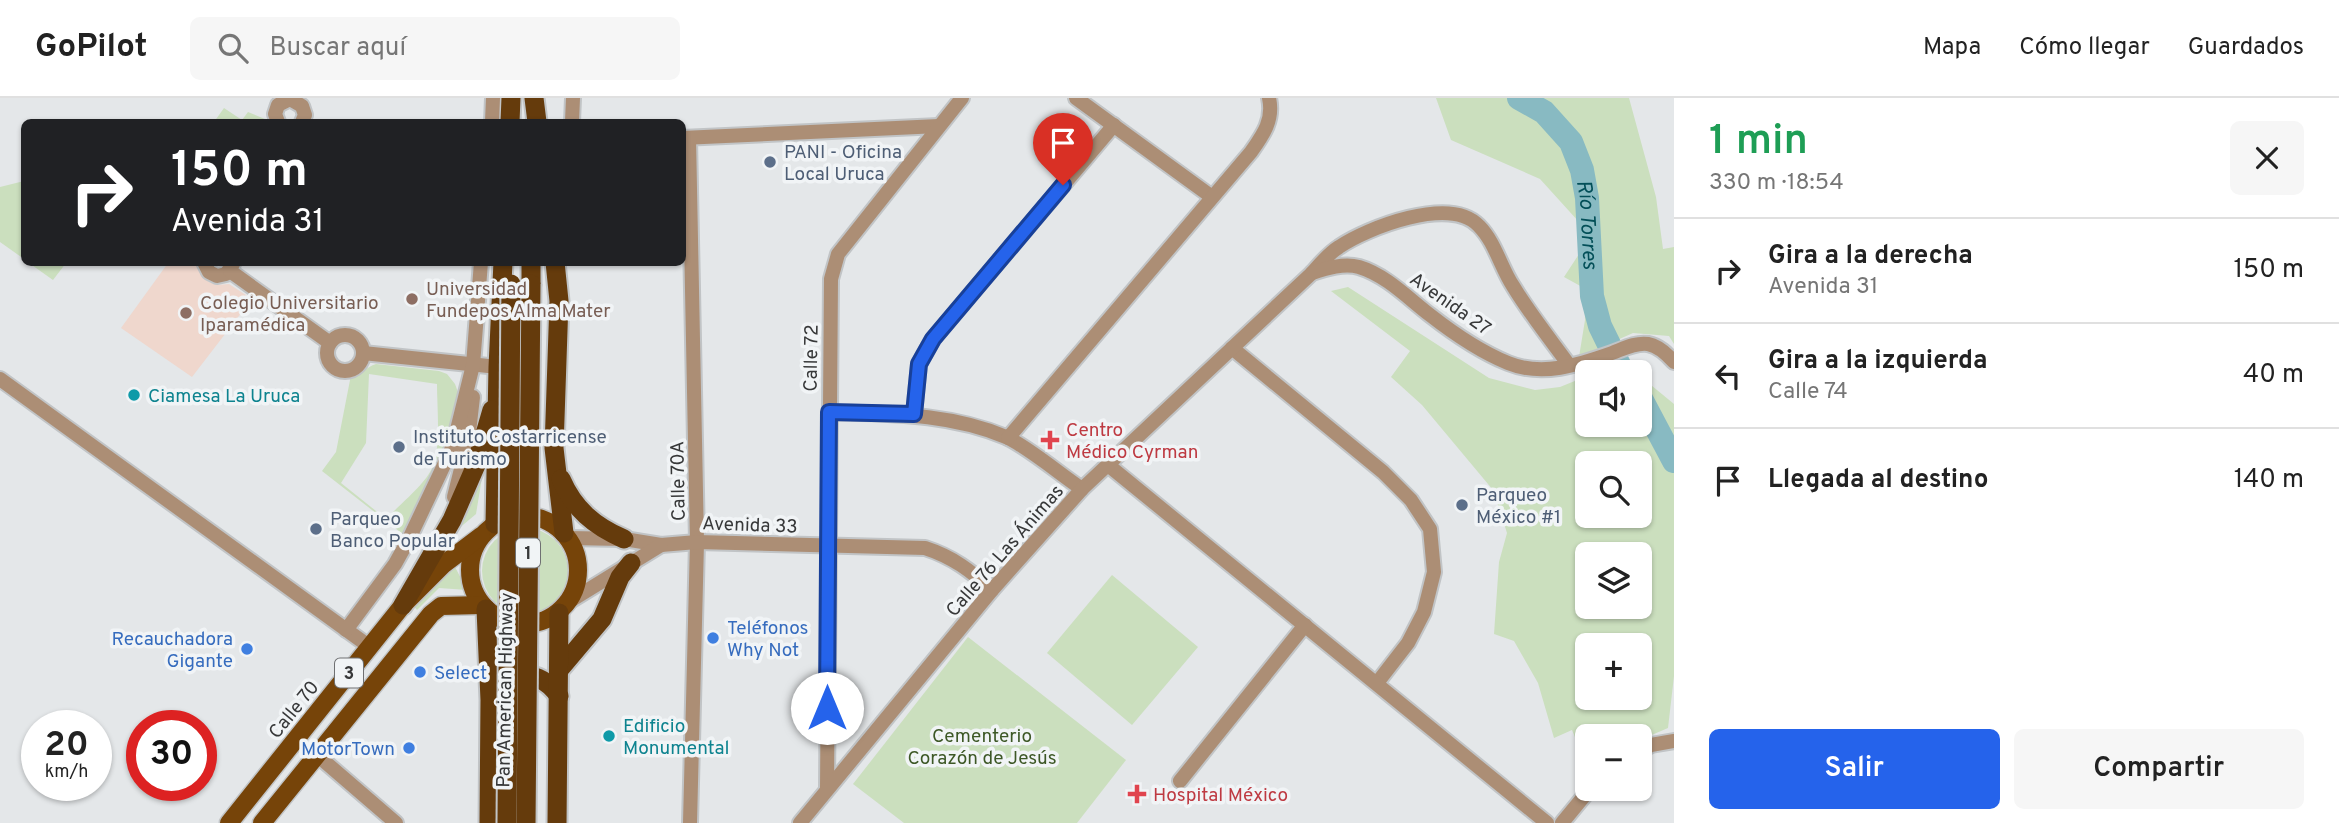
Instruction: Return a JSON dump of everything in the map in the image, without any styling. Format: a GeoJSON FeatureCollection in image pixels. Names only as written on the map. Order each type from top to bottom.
{"type":"FeatureCollection","features":[{"type":"Feature","properties":{"kind":"highway"},"geometry":{"type":"LineString","coordinates":[[511,119],[512,98]]}},
{"type":"Feature","properties":{"kind":"highway"},"geometry":{"type":"LineString","coordinates":[[533,98],[535,119]]}},
{"type":"Feature","properties":{"kind":"highway"},"geometry":{"type":"LineString","coordinates":[[488,530],[498,443],[503,266]]}},
{"type":"Feature","properties":{"kind":"highway","name":"1"},"geometry":{"type":"LineString","coordinates":[[507,823],[511,266]]}},
{"type":"Feature","properties":{"kind":"highway","name":"Pan American Highway"},"geometry":{"type":"LineString","coordinates":[[526,823],[531,266]]}},
{"type":"Feature","properties":{"kind":"highway"},"geometry":{"type":"LineString","coordinates":[[555,266],[559,300],[554,449],[566,535]]}},
{"type":"Feature","properties":{"kind":"highway"},"geometry":{"type":"LineString","coordinates":[[403,605],[441,541],[476,465],[498,389]]}},
{"type":"Feature","properties":{"kind":"highway"},"geometry":{"type":"LineString","coordinates":[[498,443],[513,455],[523,458],[532,458],[554,449]]}},
{"type":"Feature","properties":{"kind":"highway"},"geometry":{"type":"LineString","coordinates":[[557,472],[567,494],[582,514],[601,529],[624,540]]}},
{"type":"Feature","properties":{"kind":"highway"},"geometry":{"type":"LineString","coordinates":[[559,670],[602,619],[620,577],[631,563]]}},
{"type":"Feature","properties":{"kind":"highway"},"geometry":{"type":"LineString","coordinates":[[484,607],[490,700],[489,823]]}},
{"type":"Feature","properties":{"kind":"highway"},"geometry":{"type":"LineString","coordinates":[[557,823],[559,670],[564,607]]}},
{"type":"Feature","properties":{"kind":"highway"},"geometry":{"type":"LineString","coordinates":[[490,700],[505,680],[529,675],[541,679],[559,696]]}},
{"type":"Feature","properties":{"kind":"main road","name":"3"},"geometry":{"type":"LineString","coordinates":[[488,530],[506,518],[531,516],[543,519],[566,535]]}},
{"type":"Feature","properties":{"kind":"main road","name":"Calle 70"},"geometry":{"type":"LineString","coordinates":[[229,823],[403,605],[444,564],[488,530]]}},
{"type":"Feature","properties":{"kind":"main road"},"geometry":{"type":"LineString","coordinates":[[484,607],[473,589],[470,570],[472,552],[488,530]]}},
{"type":"Feature","properties":{"kind":"main road"},"geometry":{"type":"LineString","coordinates":[[564,607],[577,586],[579,569],[576,552],[566,535]]}},
{"type":"Feature","properties":{"kind":"main road","name":"3"},"geometry":{"type":"LineString","coordinates":[[262,823],[431,614],[441,606],[484,607],[499,618],[514,624],[530,625],[545,621],[564,607]]}},
{"type":"Feature","properties":{"kind":"street"},"geometry":{"type":"LineString","coordinates":[[492,119],[493,98]]}},
{"type":"Feature","properties":{"kind":"street"},"geometry":{"type":"LineString","coordinates":[[572,119],[573,98]]}},
{"type":"Feature","properties":{"kind":"street","name":"Calle 72"},"geometry":{"type":"LineString","coordinates":[[827,789],[831,279],[838,254],[962,98]]}},
{"type":"Feature","properties":{"kind":"street"},"geometry":{"type":"LineString","coordinates":[[1076,98],[1212,197]]}},
{"type":"Feature","properties":{"kind":"street"},"geometry":{"type":"LineString","coordinates":[[1008,438],[1251,152],[1268,128],[1271,106],[1269,98]]}},
{"type":"Feature","properties":{"kind":"street"},"geometry":{"type":"LineString","coordinates":[[277,119],[275,114],[278,105],[290,99],[303,106],[303,119]]}},
{"type":"Feature","properties":{"kind":"street"},"geometry":{"type":"LineString","coordinates":[[914,414],[919,364],[933,339],[1114,125]]}},
{"type":"Feature","properties":{"kind":"street"},"geometry":{"type":"LineString","coordinates":[[686,138],[939,127]]}},
{"type":"Feature","properties":{"kind":"street","name":"Calle 70A"},"geometry":{"type":"LineString","coordinates":[[686,138],[697,541],[690,823]]}},
{"type":"Feature","properties":{"kind":"street","name":"Calle 76 Las Ánimas"},"geometry":{"type":"LineString","coordinates":[[800,823],[992,590],[1082,489],[1336,248],[1356,236],[1418,215],[1448,214],[1473,221],[1487,237],[1511,284],[1569,365]]}},
{"type":"Feature","properties":{"kind":"street"},"geometry":{"type":"LineString","coordinates":[[205,266],[212,275],[222,276],[231,267],[330,343]]}},
{"type":"Feature","properties":{"kind":"street"},"geometry":{"type":"LineString","coordinates":[[441,541],[468,441],[474,390],[473,365],[481,266]]}},
{"type":"Feature","properties":{"kind":"street"},"geometry":{"type":"LineString","coordinates":[[559,300],[562,266]]}},
{"type":"Feature","properties":{"kind":"street","name":"Avenida 27"},"geometry":{"type":"LineString","coordinates":[[1312,273],[1340,266],[1359,267],[1390,283],[1433,317],[1508,363],[1528,369],[1550,370],[1634,345],[1647,344],[1659,348],[1674,362]]}},
{"type":"Feature","properties":{"kind":"street"},"geometry":{"type":"LineString","coordinates":[[338,336],[353,336],[361,343],[363,353],[360,363],[346,371],[331,364],[327,348],[338,336]]}},
{"type":"Feature","properties":{"kind":"street"},"geometry":{"type":"LineString","coordinates":[[1232,348],[1383,472],[1411,499],[1430,529],[1434,572],[1424,612],[1408,643],[1377,683]]}},
{"type":"Feature","properties":{"kind":"street"},"geometry":{"type":"LineString","coordinates":[[363,353],[498,368]]}},
{"type":"Feature","properties":{"kind":"street"},"geometry":{"type":"LineString","coordinates":[[346,630],[395,564],[433,493],[453,446],[473,365]]}},
{"type":"Feature","properties":{"kind":"street"},"geometry":{"type":"LineString","coordinates":[[0,379],[370,647]]}},
{"type":"Feature","properties":{"kind":"street"},"geometry":{"type":"LineString","coordinates":[[829,412],[914,414],[968,424],[1008,438],[1082,489]]}},
{"type":"Feature","properties":{"kind":"street"},"geometry":{"type":"LineString","coordinates":[[1108,465],[1547,823]]}},
{"type":"Feature","properties":{"kind":"street","name":"Avenida 33"},"geometry":{"type":"LineString","coordinates":[[566,535],[661,545],[697,541],[925,548],[945,554],[968,568],[992,590]]}},
{"type":"Feature","properties":{"kind":"street","name":"Avenida 33"},"geometry":{"type":"LineString","coordinates":[[564,607],[661,545]]}},
{"type":"Feature","properties":{"kind":"street"},"geometry":{"type":"LineString","coordinates":[[1180,781],[1305,625]]}},
{"type":"Feature","properties":{"kind":"street"},"geometry":{"type":"LineString","coordinates":[[1652,745],[1674,741]]}},
{"type":"Feature","properties":{"kind":"street"},"geometry":{"type":"LineString","coordinates":[[317,755],[396,823]]}},
{"type":"Feature","properties":{"kind":"street"},"geometry":{"type":"LineString","coordinates":[[1562,823],[1580,801]]}},
{"type":"Feature","properties":{"kind":"shaded area","name":"Colegio Universitario Iparamédica"},"geometry":{"type":"Polygon","coordinates":[[[166,266],[198,266],[202,276],[209,282],[216,285],[229,284],[252,299],[192,377],[121,328],[166,266]]]}},
{"type":"Feature","properties":{"kind":"green space"},"geometry":{"type":"Polygon","coordinates":[[[1436,98],[1629,98],[1656,197],[1663,249],[1674,247],[1674,344],[1669,336],[1633,333],[1579,357],[1585,320],[1584,288],[1564,277],[1581,251],[1579,222],[1540,179],[1451,140],[1436,98]]]}},
{"type":"Feature","properties":{"kind":"green space"},"geometry":{"type":"Polygon","coordinates":[[[224,108],[240,119],[216,119],[224,108]]]}},
{"type":"Feature","properties":{"kind":"green space"},"geometry":{"type":"Polygon","coordinates":[[[248,112],[265,119],[243,119],[248,112]]]}},
{"type":"Feature","properties":{"kind":"green space"},"geometry":{"type":"Polygon","coordinates":[[[21,182],[21,257],[0,242],[0,187],[21,182]]]}},
{"type":"Feature","properties":{"kind":"green space"},"geometry":{"type":"Polygon","coordinates":[[[33,266],[64,266],[53,280],[33,266]]]}},
{"type":"Feature","properties":{"kind":"green space"},"geometry":{"type":"Polygon","coordinates":[[[1348,287],[1489,378],[1535,390],[1560,387],[1575,381],[1575,437],[1652,437],[1652,386],[1674,404],[1674,676],[1668,728],[1652,735],[1652,724],[1575,724],[1575,737],[1572,730],[1554,738],[1538,683],[1514,641],[1494,634],[1499,562],[1507,533],[1493,490],[1422,405],[1391,377],[1410,351],[1331,291],[1348,287]]]}},
{"type":"Feature","properties":{"kind":"green space"},"geometry":{"type":"Polygon","coordinates":[[[376,364],[439,371],[447,374],[459,395],[447,444],[404,535],[322,471],[336,452],[351,375],[376,364]],[[369,374],[366,443],[341,483],[386,519],[418,487],[433,466],[438,437],[437,384],[369,374]]]}},
{"type":"Feature","properties":{"kind":"green space"},"geometry":{"type":"Polygon","coordinates":[[[488,441],[476,514],[444,541],[488,441]]]}},
{"type":"Feature","properties":{"kind":"green space"},"geometry":{"type":"Polygon","coordinates":[[[525,528],[549,535],[561,547],[568,571],[561,595],[549,607],[525,614],[501,607],[489,595],[482,571],[489,547],[501,535],[525,528]]]}},
{"type":"Feature","properties":{"kind":"green space"},"geometry":{"type":"Polygon","coordinates":[[[454,565],[467,590],[439,588],[417,610],[412,604],[454,565]]]}},
{"type":"Feature","properties":{"kind":"green space"},"geometry":{"type":"Polygon","coordinates":[[[1112,575],[1198,647],[1132,725],[1047,653],[1112,575]]]}},
{"type":"Feature","properties":{"kind":"green space","name":"Cementerio Corazón de Jesús"},"geometry":{"type":"Polygon","coordinates":[[[968,637],[1126,760],[1077,823],[904,823],[853,784],[968,637]]]}},
{"type":"Feature","properties":{"kind":"waterway","name":"Río Torres"},"geometry":{"type":"LineString","coordinates":[[1519,98],[1544,112],[1571,142],[1582,170],[1587,198],[1592,296],[1600,326],[1617,360]]}},
{"type":"Feature","properties":{"kind":"waterway","name":"Río Torres"},"geometry":{"type":"LineString","coordinates":[[1652,420],[1674,461]]}},
{"type":"Feature","properties":{"kind":"place","name":"PANI - Oficina Local Uruca"},"geometry":{"type":"Point","coordinates":[770,162]}},
{"type":"Feature","properties":{"kind":"place","name":"Universidad Fundepos Alma Mater"},"geometry":{"type":"Point","coordinates":[412,299]}},
{"type":"Feature","properties":{"kind":"place","name":"Colegio Universitario Iparamédica"},"geometry":{"type":"Point","coordinates":[186,313]}},
{"type":"Feature","properties":{"kind":"place","name":"Ciamesa La Uruca"},"geometry":{"type":"Point","coordinates":[134,395]}},
{"type":"Feature","properties":{"kind":"place","name":"Centro Médico Cyrman"},"geometry":{"type":"Point","coordinates":[1050,440]}},
{"type":"Feature","properties":{"kind":"place","name":"Instituto Costarricense de Turismo"},"geometry":{"type":"Point","coordinates":[399,447]}},
{"type":"Feature","properties":{"kind":"place","name":"Parqueo México #1"},"geometry":{"type":"Point","coordinates":[1462,505]}},
{"type":"Feature","properties":{"kind":"place","name":"Parqueo Banco Popular"},"geometry":{"type":"Point","coordinates":[316,529]}},
{"type":"Feature","properties":{"kind":"place","name":"Teléfonos Why Not"},"geometry":{"type":"Point","coordinates":[713,638]}},
{"type":"Feature","properties":{"kind":"place","name":"Recauchadora Gigante"},"geometry":{"type":"Point","coordinates":[247,649]}},
{"type":"Feature","properties":{"kind":"place","name":"Select"},"geometry":{"type":"Point","coordinates":[420,672]}},
{"type":"Feature","properties":{"kind":"place","name":"Edificio Monumental"},"geometry":{"type":"Point","coordinates":[609,736]}},
{"type":"Feature","properties":{"kind":"place","name":"MotorTown"},"geometry":{"type":"Point","coordinates":[409,748]}},
{"type":"Feature","properties":{"kind":"place","name":"Hospital México"},"geometry":{"type":"Point","coordinates":[1137,794]}},
{"type":"Feature","properties":{"kind":"route"},"geometry":{"type":"LineString","coordinates":[[827,708],[829,412],[914,414],[919,364],[933,339],[1063,185]]}}]}
